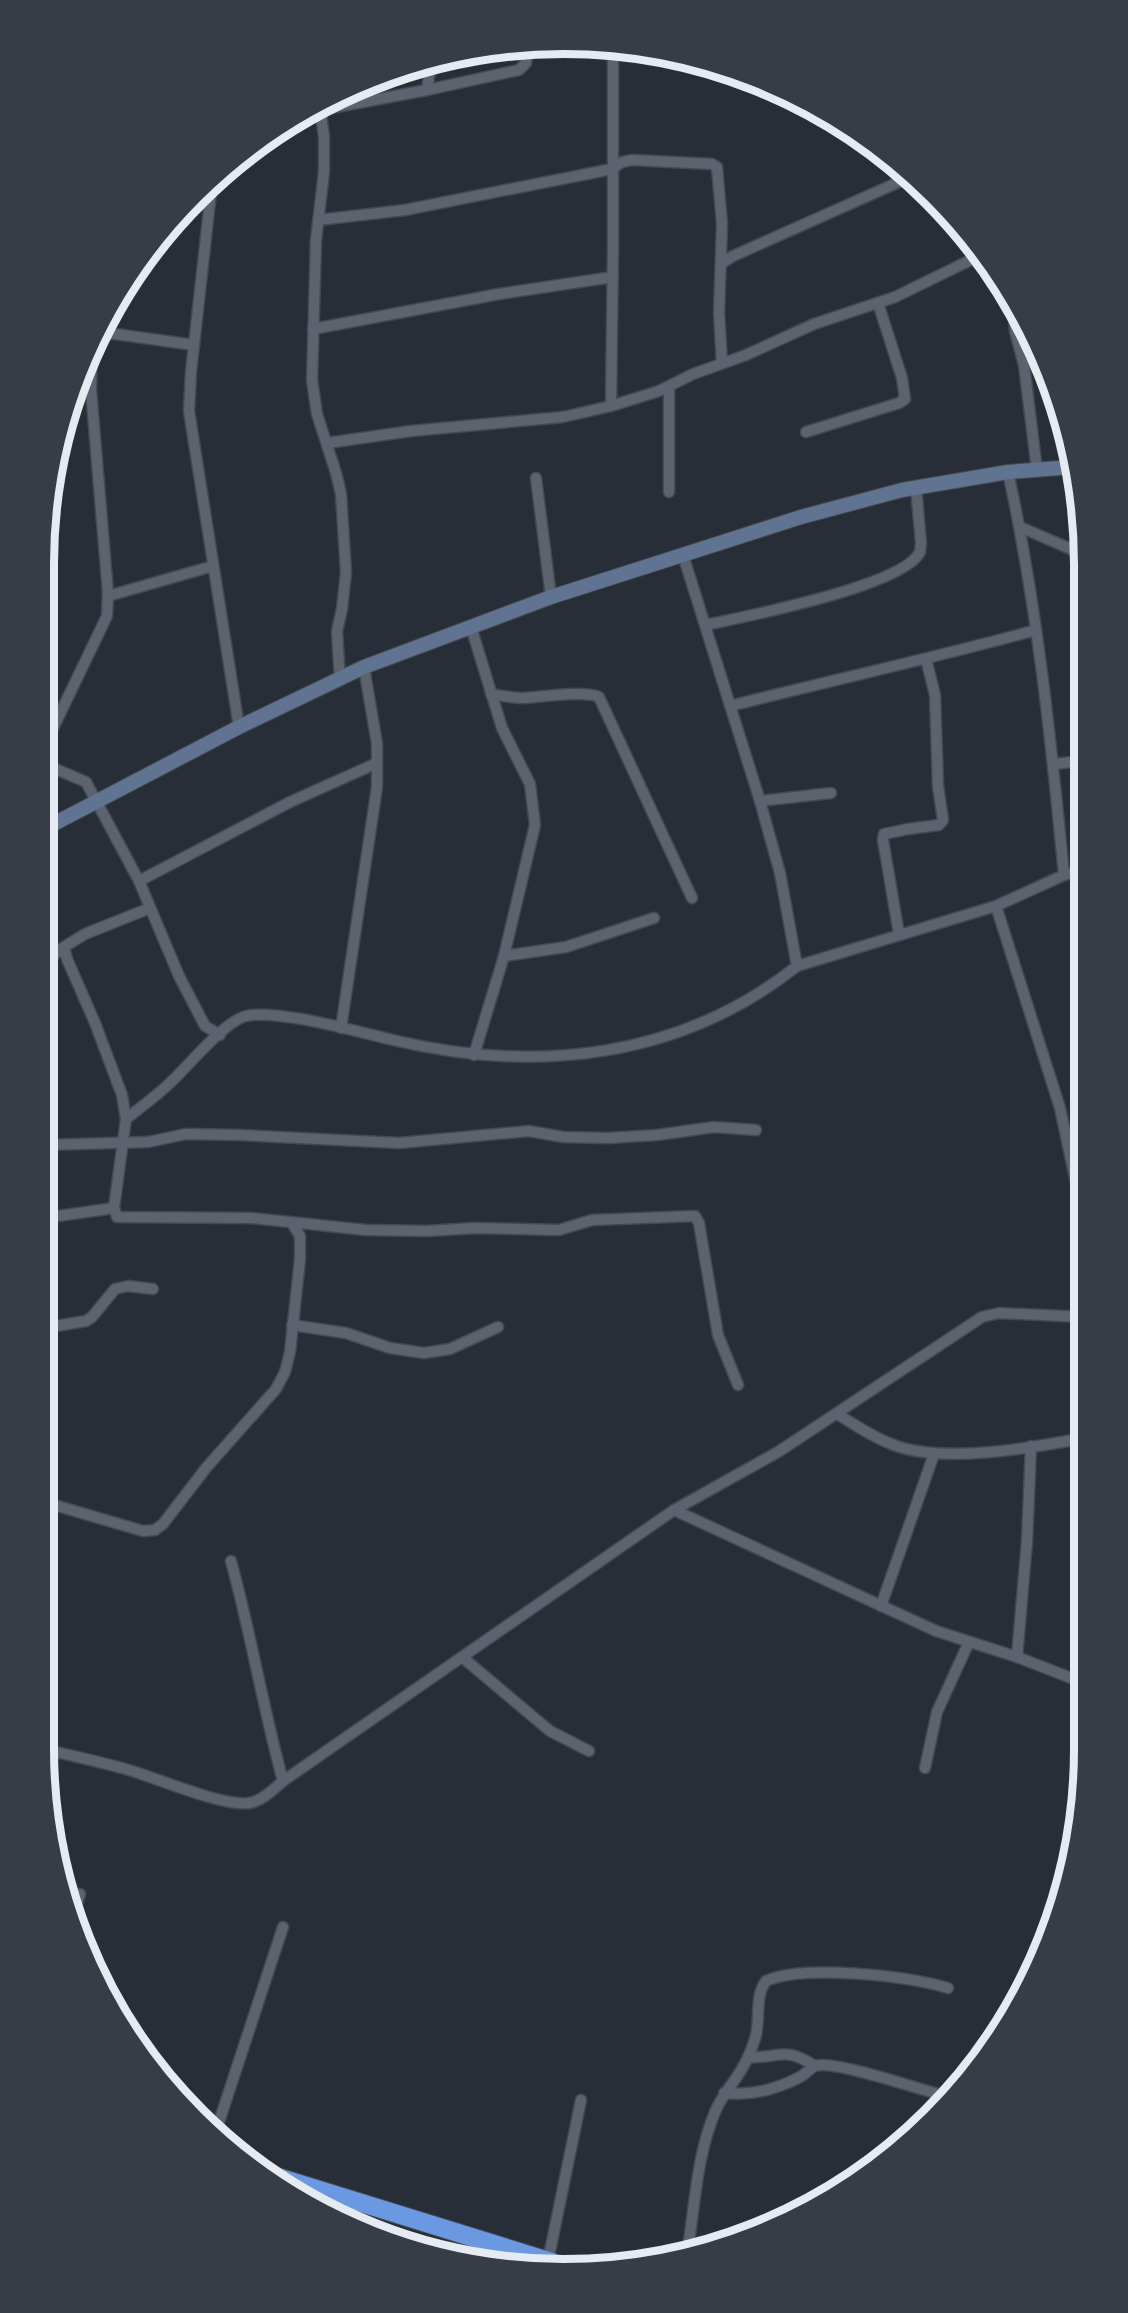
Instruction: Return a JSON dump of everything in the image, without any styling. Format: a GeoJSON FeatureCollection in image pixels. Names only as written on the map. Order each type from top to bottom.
{"type":"FeatureCollection","features":[{"type":"Feature","properties":{"kind":"highway"},"geometry":{"type":"LineString","coordinates":[[314,2194],[490,2252],[520,2257]]}},
{"type":"Feature","properties":{"kind":"street"},"geometry":{"type":"LineString","coordinates":[[342,105],[519,70],[526,63],[526,55]]}},
{"type":"Feature","properties":{"kind":"street"},"geometry":{"type":"LineString","coordinates":[[611,406],[612,56]]}},
{"type":"Feature","properties":{"kind":"street"},"geometry":{"type":"LineString","coordinates":[[427,90],[430,72]]}},
{"type":"Feature","properties":{"kind":"street"},"geometry":{"type":"LineString","coordinates":[[321,116],[324,137],[324,172],[318,220],[313,329],[313,394],[341,494],[345,554],[344,596],[337,631],[340,680]]}},
{"type":"Feature","properties":{"kind":"street"},"geometry":{"type":"LineString","coordinates":[[318,220],[405,210],[612,169],[622,162],[633,160],[715,165],[719,176],[722,247],[719,313],[722,363]]}},
{"type":"Feature","properties":{"kind":"street"},"geometry":{"type":"LineString","coordinates":[[722,263],[900,181]]}},
{"type":"Feature","properties":{"kind":"street"},"geometry":{"type":"LineString","coordinates":[[211,196],[189,411],[239,727]]}},
{"type":"Feature","properties":{"kind":"street"},"geometry":{"type":"LineString","coordinates":[[201,205],[210,204]]}},
{"type":"Feature","properties":{"kind":"street"},"geometry":{"type":"LineString","coordinates":[[722,247],[733,256]]}},
{"type":"Feature","properties":{"kind":"street"},"geometry":{"type":"LineString","coordinates":[[327,443],[411,431],[563,417],[611,406],[669,387],[693,374],[746,355],[814,324],[895,297],[973,259]]}},
{"type":"Feature","properties":{"kind":"street"},"geometry":{"type":"LineString","coordinates":[[313,329],[499,294],[613,277]]}},
{"type":"Feature","properties":{"kind":"street"},"geometry":{"type":"LineString","coordinates":[[806,432],[899,404],[905,399],[903,378],[878,303]]}},
{"type":"Feature","properties":{"kind":"street"},"geometry":{"type":"LineString","coordinates":[[1015,326],[1024,365],[1037,470]]}},
{"type":"Feature","properties":{"kind":"street"},"geometry":{"type":"LineString","coordinates":[[109,333],[194,345]]}},
{"type":"Feature","properties":{"kind":"street"},"geometry":{"type":"LineString","coordinates":[[54,726],[106,616],[108,596],[91,373]]}},
{"type":"Feature","properties":{"kind":"street"},"geometry":{"type":"LineString","coordinates":[[669,387],[669,492]]}},
{"type":"Feature","properties":{"kind":"street"},"geometry":{"type":"LineString","coordinates":[[54,823],[239,727],[364,667],[550,597],[801,517],[916,487],[1008,472],[1064,468]]}},
{"type":"Feature","properties":{"kind":"street"},"geometry":{"type":"LineString","coordinates":[[1008,472],[1020,527],[1036,630],[1054,764],[1064,874]]}},
{"type":"Feature","properties":{"kind":"street"},"geometry":{"type":"LineString","coordinates":[[536,478],[550,597]]}},
{"type":"Feature","properties":{"kind":"street"},"geometry":{"type":"LineString","coordinates":[[705,625],[798,605],[854,588],[909,564],[920,551],[921,543],[916,487]]}},
{"type":"Feature","properties":{"kind":"street"},"geometry":{"type":"LineString","coordinates":[[1020,527],[1074,551]]}},
{"type":"Feature","properties":{"kind":"street"},"geometry":{"type":"LineString","coordinates":[[684,555],[780,873],[797,966]]}},
{"type":"Feature","properties":{"kind":"street"},"geometry":{"type":"LineString","coordinates":[[108,596],[213,566]]}},
{"type":"Feature","properties":{"kind":"street"},"geometry":{"type":"LineString","coordinates":[[471,627],[502,728],[530,784],[535,808],[535,825],[504,956],[474,1055]]}},
{"type":"Feature","properties":{"kind":"street"},"geometry":{"type":"LineString","coordinates":[[730,706],[1036,630]]}},
{"type":"Feature","properties":{"kind":"street"},"geometry":{"type":"LineString","coordinates":[[898,934],[884,834],[908,828],[939,825],[943,820],[938,786],[935,695],[926,659]]}},
{"type":"Feature","properties":{"kind":"street"},"geometry":{"type":"LineString","coordinates":[[340,1028],[374,813],[377,744],[364,667]]}},
{"type":"Feature","properties":{"kind":"street"},"geometry":{"type":"LineString","coordinates":[[491,694],[521,698],[585,694],[599,697],[692,898]]}},
{"type":"Feature","properties":{"kind":"street"},"geometry":{"type":"LineString","coordinates":[[1054,764],[1074,762]]}},
{"type":"Feature","properties":{"kind":"street"},"geometry":{"type":"LineString","coordinates":[[139,881],[290,802],[377,763]]}},
{"type":"Feature","properties":{"kind":"street"},"geometry":{"type":"LineString","coordinates":[[54,768],[86,782],[97,799],[139,881],[179,976],[206,1026],[220,1035]]}},
{"type":"Feature","properties":{"kind":"street"},"geometry":{"type":"LineString","coordinates":[[760,801],[831,793]]}},
{"type":"Feature","properties":{"kind":"street"},"geometry":{"type":"LineString","coordinates":[[126,1119],[171,1082],[199,1052],[232,1023],[245,1016],[284,1017],[428,1048],[474,1055],[570,1055],[632,1047],[675,1034],[736,1005],[782,978],[797,966],[996,906],[1074,871]]}},
{"type":"Feature","properties":{"kind":"street"},"geometry":{"type":"LineString","coordinates":[[996,906],[1060,1108],[1074,1174]]}},
{"type":"Feature","properties":{"kind":"street"},"geometry":{"type":"LineString","coordinates":[[54,955],[85,934],[150,908]]}},
{"type":"Feature","properties":{"kind":"street"},"geometry":{"type":"LineString","coordinates":[[504,956],[566,947],[654,918]]}},
{"type":"Feature","properties":{"kind":"street"},"geometry":{"type":"LineString","coordinates":[[64,947],[122,1095],[126,1119],[125,1141],[114,1208],[115,1215],[122,1219],[206,1216],[279,1219],[292,1223],[366,1230],[427,1231],[475,1228],[559,1230],[592,1220],[695,1216],[699,1223],[718,1335],[738,1385]]}},
{"type":"Feature","properties":{"kind":"street"},"geometry":{"type":"LineString","coordinates":[[199,1052],[206,1026]]}},
{"type":"Feature","properties":{"kind":"street"},"geometry":{"type":"LineString","coordinates":[[54,1145],[148,1142],[186,1134],[399,1143],[529,1131],[563,1137],[608,1138],[657,1135],[714,1127],[756,1130]]}},
{"type":"Feature","properties":{"kind":"street"},"geometry":{"type":"LineString","coordinates":[[54,1217],[114,1208]]}},
{"type":"Feature","properties":{"kind":"street"},"geometry":{"type":"LineString","coordinates":[[54,1505],[135,1530],[155,1530],[163,1524],[206,1468],[276,1389],[285,1372],[300,1259],[300,1236],[292,1223]]}},
{"type":"Feature","properties":{"kind":"street"},"geometry":{"type":"LineString","coordinates":[[54,1326],[86,1321],[115,1289],[128,1286],[153,1289]]}},
{"type":"Feature","properties":{"kind":"street"},"geometry":{"type":"LineString","coordinates":[[54,1751],[129,1770],[237,1803],[251,1803],[266,1795],[674,1510],[752,1467],[837,1414],[982,1317],[999,1313],[1074,1317]]}},
{"type":"Feature","properties":{"kind":"street"},"geometry":{"type":"LineString","coordinates":[[292,1325],[346,1333],[390,1348],[424,1353],[450,1349],[498,1328]]}},
{"type":"Feature","properties":{"kind":"street"},"geometry":{"type":"LineString","coordinates":[[837,1414],[890,1444],[916,1452],[934,1454],[1031,1446],[1074,1439]]}},
{"type":"Feature","properties":{"kind":"street"},"geometry":{"type":"LineString","coordinates":[[1017,1657],[1027,1541],[1031,1446]]}},
{"type":"Feature","properties":{"kind":"street"},"geometry":{"type":"LineString","coordinates":[[881,1606],[934,1454]]}},
{"type":"Feature","properties":{"kind":"street"},"geometry":{"type":"LineString","coordinates":[[674,1510],[936,1631],[1017,1657],[1074,1679]]}},
{"type":"Feature","properties":{"kind":"street"},"geometry":{"type":"LineString","coordinates":[[231,1562],[248,1623],[270,1733],[283,1781]]}},
{"type":"Feature","properties":{"kind":"street"},"geometry":{"type":"LineString","coordinates":[[925,1768],[937,1712],[969,1642]]}},
{"type":"Feature","properties":{"kind":"street"},"geometry":{"type":"LineString","coordinates":[[462,1657],[550,1731],[589,1751]]}},
{"type":"Feature","properties":{"kind":"street"},"geometry":{"type":"LineString","coordinates":[[78,1902],[80,1894]]}},
{"type":"Feature","properties":{"kind":"street"},"geometry":{"type":"LineString","coordinates":[[218,2124],[283,1927]]}},
{"type":"Feature","properties":{"kind":"street"},"geometry":{"type":"LineString","coordinates":[[689,2244],[704,2144],[715,2111],[724,2093],[748,2057],[759,2022],[759,1997],[766,1981],[774,1977],[838,1973],[932,1983],[948,1988]]}},
{"type":"Feature","properties":{"kind":"street"},"geometry":{"type":"LineString","coordinates":[[748,2057],[761,2058],[790,2053],[815,2066],[844,2068],[939,2094]]}},
{"type":"Feature","properties":{"kind":"street"},"geometry":{"type":"LineString","coordinates":[[724,2093],[742,2095],[767,2090],[803,2076],[815,2066]]}},
{"type":"Feature","properties":{"kind":"street"},"geometry":{"type":"LineString","coordinates":[[551,2259],[582,2100]]}}]}
